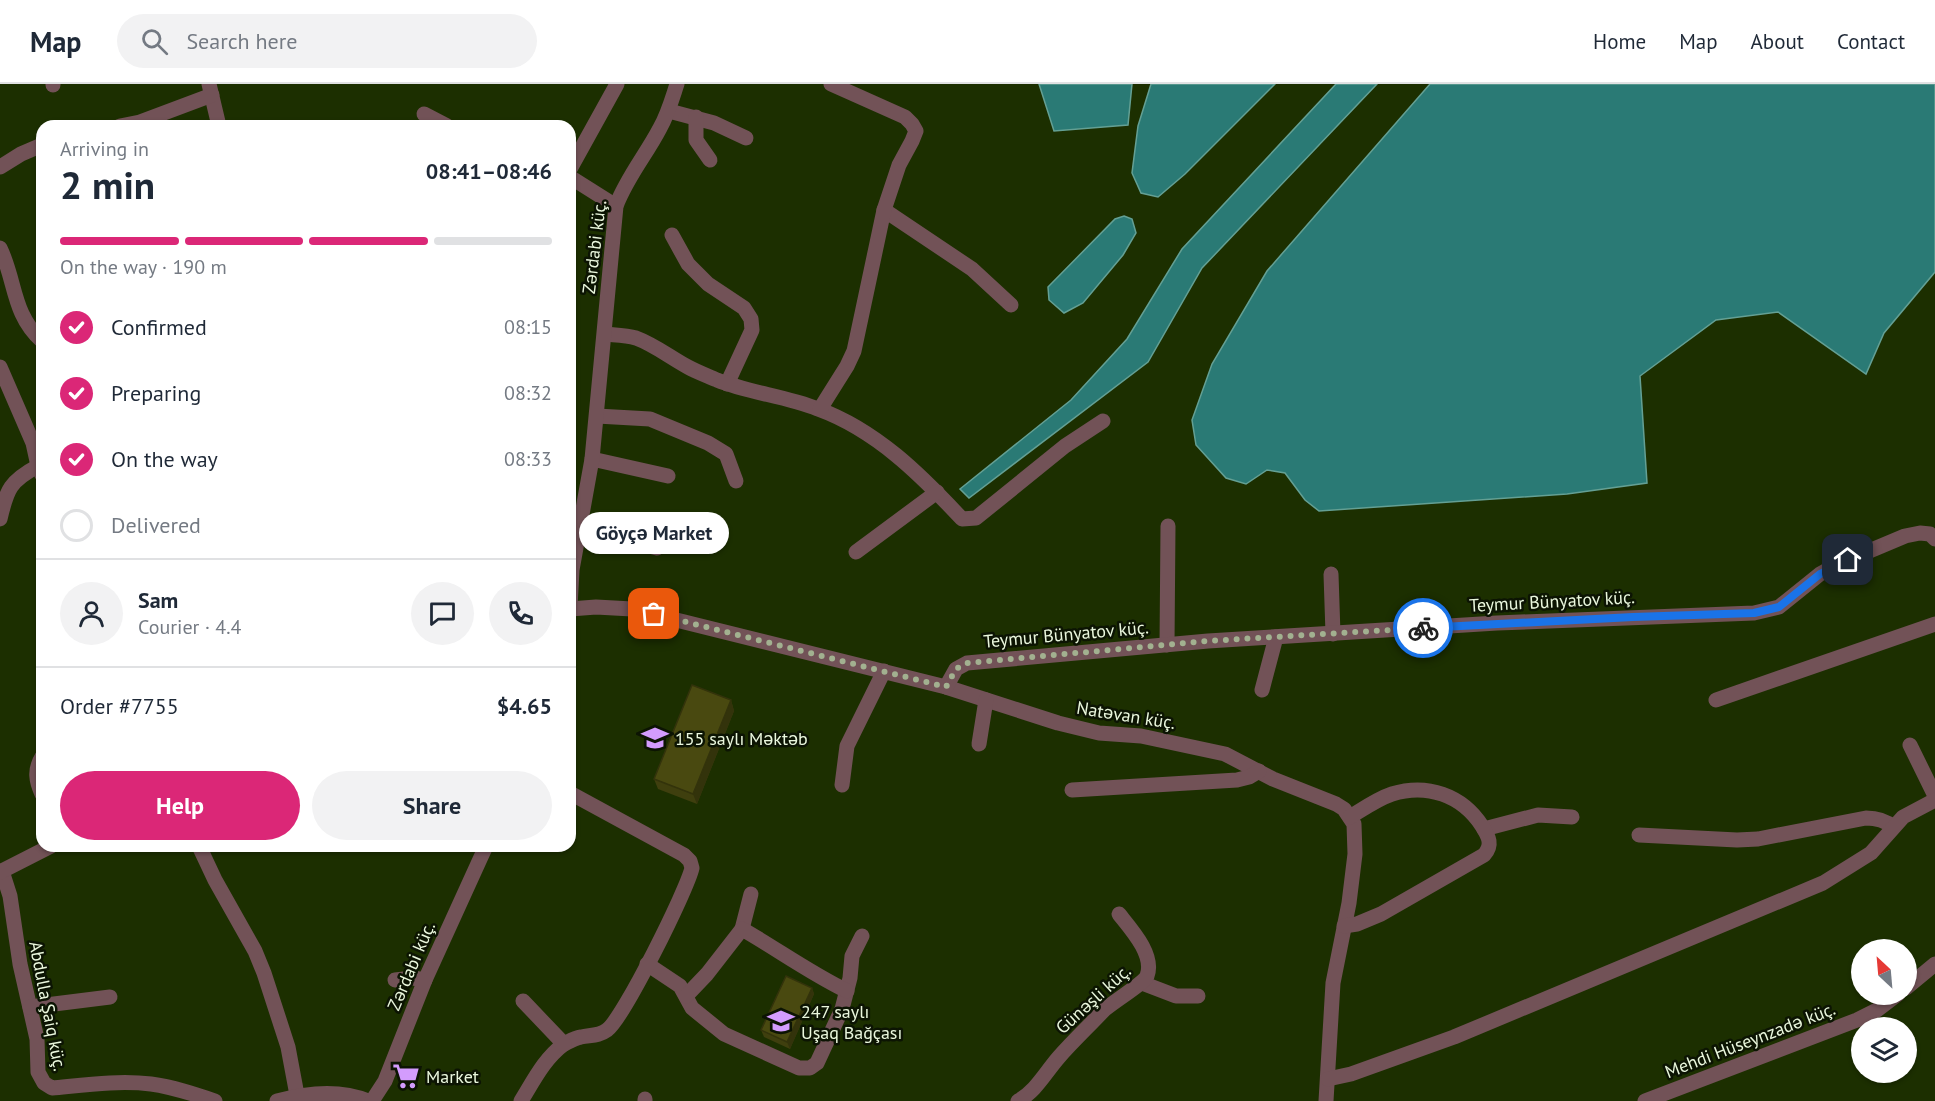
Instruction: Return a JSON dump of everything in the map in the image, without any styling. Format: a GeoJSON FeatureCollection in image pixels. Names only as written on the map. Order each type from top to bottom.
{"type":"FeatureCollection","features":[{"type":"Feature","properties":{"kind":"street"},"geometry":{"type":"LineString","coordinates":[[576,158],[617,84]]}},
{"type":"Feature","properties":{"kind":"street","name":"Zərdabi küç."},"geometry":{"type":"LineString","coordinates":[[576,522],[592,459],[616,206],[629,176],[660,130],[669,111],[677,84]]}},
{"type":"Feature","properties":{"kind":"street"},"geometry":{"type":"LineString","coordinates":[[820,409],[854,351],[884,210],[898,165],[916,131],[905,117],[831,84]]}},
{"type":"Feature","properties":{"kind":"street"},"geometry":{"type":"LineString","coordinates":[[149,120],[211,89],[218,120]]}},
{"type":"Feature","properties":{"kind":"street"},"geometry":{"type":"LineString","coordinates":[[669,111],[714,123],[746,138]]}},
{"type":"Feature","properties":{"kind":"street"},"geometry":{"type":"LineString","coordinates":[[424,114],[436,120]]}},
{"type":"Feature","properties":{"kind":"street"},"geometry":{"type":"LineString","coordinates":[[696,117],[696,140],[710,160]]}},
{"type":"Feature","properties":{"kind":"street"},"geometry":{"type":"LineString","coordinates":[[0,167],[36,148]]}},
{"type":"Feature","properties":{"kind":"street"},"geometry":{"type":"LineString","coordinates":[[576,181],[616,206]]}},
{"type":"Feature","properties":{"kind":"street"},"geometry":{"type":"LineString","coordinates":[[884,210],[972,269],[1011,305]]}},
{"type":"Feature","properties":{"kind":"street"},"geometry":{"type":"LineString","coordinates":[[672,236],[688,264],[708,285],[744,308],[751,319],[752,330],[727,384]]}},
{"type":"Feature","properties":{"kind":"street"},"geometry":{"type":"LineString","coordinates":[[0,248],[9,266],[20,312],[36,336]]}},
{"type":"Feature","properties":{"kind":"street"},"geometry":{"type":"LineString","coordinates":[[605,334],[626,335],[638,339],[689,368],[727,384],[820,409],[862,432],[896,455],[937,492],[962,519],[976,518],[1065,446],[1103,421]]}},
{"type":"Feature","properties":{"kind":"street"},"geometry":{"type":"LineString","coordinates":[[0,367],[33,442],[36,454]]}},
{"type":"Feature","properties":{"kind":"street"},"geometry":{"type":"LineString","coordinates":[[597,416],[650,419],[708,442],[726,454],[736,481]]}},
{"type":"Feature","properties":{"kind":"street"},"geometry":{"type":"LineString","coordinates":[[592,459],[668,476]]}},
{"type":"Feature","properties":{"kind":"street"},"geometry":{"type":"LineString","coordinates":[[0,519],[6,494],[12,484],[21,475],[36,472]]}},
{"type":"Feature","properties":{"kind":"street"},"geometry":{"type":"LineString","coordinates":[[856,552],[937,492]]}},
{"type":"Feature","properties":{"kind":"street"},"geometry":{"type":"LineString","coordinates":[[576,526],[657,548]]}},
{"type":"Feature","properties":{"kind":"street"},"geometry":{"type":"LineString","coordinates":[[1167,645],[1168,526]]}},
{"type":"Feature","properties":{"kind":"street","name":"Teymur Bünyatov küç."},"geometry":{"type":"LineString","coordinates":[[946,687],[956,669],[967,663],[1276,637],[1497,623],[1754,613],[1779,607],[1820,574],[1886,544],[1920,533],[1930,534],[1935,538]]}},
{"type":"Feature","properties":{"kind":"street"},"geometry":{"type":"LineString","coordinates":[[1331,574],[1333,634]]}},
{"type":"Feature","properties":{"kind":"street","name":"Natəvan küç."},"geometry":{"type":"LineString","coordinates":[[576,608],[632,609],[946,687],[1099,734],[1142,736],[1225,754],[1258,771],[1336,804],[1350,817]]}},
{"type":"Feature","properties":{"kind":"street"},"geometry":{"type":"LineString","coordinates":[[1716,700],[1935,624]]}},
{"type":"Feature","properties":{"kind":"street"},"geometry":{"type":"LineString","coordinates":[[1262,690],[1276,637]]}},
{"type":"Feature","properties":{"kind":"street"},"geometry":{"type":"LineString","coordinates":[[842,785],[847,746],[884,671]]}},
{"type":"Feature","properties":{"kind":"street"},"geometry":{"type":"LineString","coordinates":[[979,744],[986,700]]}},
{"type":"Feature","properties":{"kind":"street"},"geometry":{"type":"LineString","coordinates":[[1328,1079],[1351,1074],[1454,1037],[1823,883],[1871,853],[1903,818],[1935,798],[1910,745]]}},
{"type":"Feature","properties":{"kind":"street"},"geometry":{"type":"LineString","coordinates":[[1071,790],[1238,780],[1258,771]]}},
{"type":"Feature","properties":{"kind":"street"},"geometry":{"type":"LineString","coordinates":[[1326,1101],[1333,983],[1355,863],[1355,833],[1350,817],[1391,795],[1404,792],[1434,791],[1468,808],[1484,829],[1490,844],[1490,849],[1484,855],[1381,914],[1358,924],[1344,926]]}},
{"type":"Feature","properties":{"kind":"street"},"geometry":{"type":"LineString","coordinates":[[521,1101],[541,1066],[564,1044],[582,1036],[598,1035],[609,1029],[647,964],[692,868],[690,861],[675,850],[576,797]]}},
{"type":"Feature","properties":{"kind":"street"},"geometry":{"type":"LineString","coordinates":[[1484,829],[1538,815],[1572,817]]}},
{"type":"Feature","properties":{"kind":"street"},"geometry":{"type":"LineString","coordinates":[[1639,835],[1758,839],[1866,818],[1878,818],[1893,827]]}},
{"type":"Feature","properties":{"kind":"street"},"geometry":{"type":"LineString","coordinates":[[1,872],[39,852]]}},
{"type":"Feature","properties":{"kind":"street"},"geometry":{"type":"LineString","coordinates":[[202,852],[255,951],[288,1047],[297,1095]]}},
{"type":"Feature","properties":{"kind":"street","name":"Zərdabi küç."},"geometry":{"type":"LineString","coordinates":[[370,1101],[385,1081],[425,980],[483,852]]}},
{"type":"Feature","properties":{"kind":"street","name":"Abdulla Şaiq küç."},"geometry":{"type":"LineString","coordinates":[[1,872],[10,896],[16,945],[37,1039],[38,1072],[52,1094],[126,1082],[176,1088],[215,1101]]}},
{"type":"Feature","properties":{"kind":"street"},"geometry":{"type":"LineString","coordinates":[[686,996],[707,974],[742,928],[751,894]]}},
{"type":"Feature","properties":{"kind":"street","name":"Günəşli küç."},"geometry":{"type":"LineString","coordinates":[[1017,1101],[1029,1093],[1072,1042],[1112,1003],[1142,983],[1148,974],[1147,961],[1139,939],[1119,914]]}},
{"type":"Feature","properties":{"kind":"street"},"geometry":{"type":"LineString","coordinates":[[742,928],[825,980],[847,991]]}},
{"type":"Feature","properties":{"kind":"street"},"geometry":{"type":"LineString","coordinates":[[647,964],[680,986],[692,1008],[724,1034],[799,1068],[810,1068],[818,1063],[842,1009],[852,956],[862,936]]}},
{"type":"Feature","properties":{"kind":"street"},"geometry":{"type":"LineString","coordinates":[[1917,979],[1935,964]]}},
{"type":"Feature","properties":{"kind":"street"},"geometry":{"type":"LineString","coordinates":[[395,980],[413,978],[425,980]]}},
{"type":"Feature","properties":{"kind":"street"},"geometry":{"type":"LineString","coordinates":[[1142,983],[1176,996],[1198,996]]}},
{"type":"Feature","properties":{"kind":"street"},"geometry":{"type":"LineString","coordinates":[[30,1007],[110,998]]}},
{"type":"Feature","properties":{"kind":"street"},"geometry":{"type":"LineString","coordinates":[[523,1001],[564,1044]]}},
{"type":"Feature","properties":{"kind":"street","name":"Mehdi Hüseynzadə küç."},"geometry":{"type":"LineString","coordinates":[[1645,1101],[1857,1020],[1884,1005]]}},
{"type":"Feature","properties":{"kind":"street"},"geometry":{"type":"LineString","coordinates":[[277,1101],[297,1095],[344,1094],[370,1101]]}},
{"type":"Feature","properties":{"kind":"water"},"geometry":{"type":"Polygon","coordinates":[[[1039,84],[1132,84],[1128,125],[1054,131],[1039,84]]]}},
{"type":"Feature","properties":{"kind":"water"},"geometry":{"type":"Polygon","coordinates":[[[1151,84],[1275,84],[1185,174],[1158,197],[1141,193],[1132,173],[1138,126],[1151,84]]]}},
{"type":"Feature","properties":{"kind":"water"},"geometry":{"type":"Polygon","coordinates":[[[1336,84],[1377,84],[1202,268],[1148,362],[969,498],[960,489],[1071,400],[1127,339],[1182,249],[1336,84]]]}},
{"type":"Feature","properties":{"kind":"water"},"geometry":{"type":"Polygon","coordinates":[[[1430,84],[1935,84],[1935,272],[1884,333],[1866,374],[1778,312],[1716,320],[1640,376],[1647,483],[1567,494],[1319,511],[1305,500],[1285,473],[1267,470],[1246,484],[1226,478],[1196,445],[1192,420],[1212,364],[1267,271],[1430,84]]]}},
{"type":"Feature","properties":{"kind":"water"},"geometry":{"type":"Polygon","coordinates":[[[1124,216],[1132,219],[1136,233],[1123,255],[1083,303],[1064,313],[1049,300],[1048,287],[1115,219],[1124,216]]]}},
{"type":"Feature","properties":{"kind":"building"},"geometry":{"type":"Polygon","coordinates":[[[692,685],[731,700],[693,794],[654,779],[692,685]]]}},
{"type":"Feature","properties":{"kind":"building"},"geometry":{"type":"Polygon","coordinates":[[[786,976],[812,988],[787,1042],[761,1030],[786,976]]]}},
{"type":"Feature","properties":{"kind":"way so far"},"geometry":{"type":"LineString","coordinates":[[654,614],[946,687],[956,669],[967,663],[1208,641],[1423,628]]}},
{"type":"Feature","properties":{"kind":"place","name":"Göyçə Market"},"geometry":{"type":"Point","coordinates":[654,614]}},
{"type":"Feature","properties":{"kind":"place","name":"155 saylı Məktəb"},"geometry":{"type":"Point","coordinates":[655,738]}},
{"type":"Feature","properties":{"kind":"place","name":"247 saylı Uşaq Bağçası"},"geometry":{"type":"Point","coordinates":[781,1021]}},
{"type":"Feature","properties":{"kind":"place","name":"Market"},"geometry":{"type":"Point","coordinates":[406,1076]}},
{"type":"Feature","properties":{"kind":"route"},"geometry":{"type":"LineString","coordinates":[[1423,628],[1754,613],[1779,607],[1820,574],[1848,560]]}}]}
